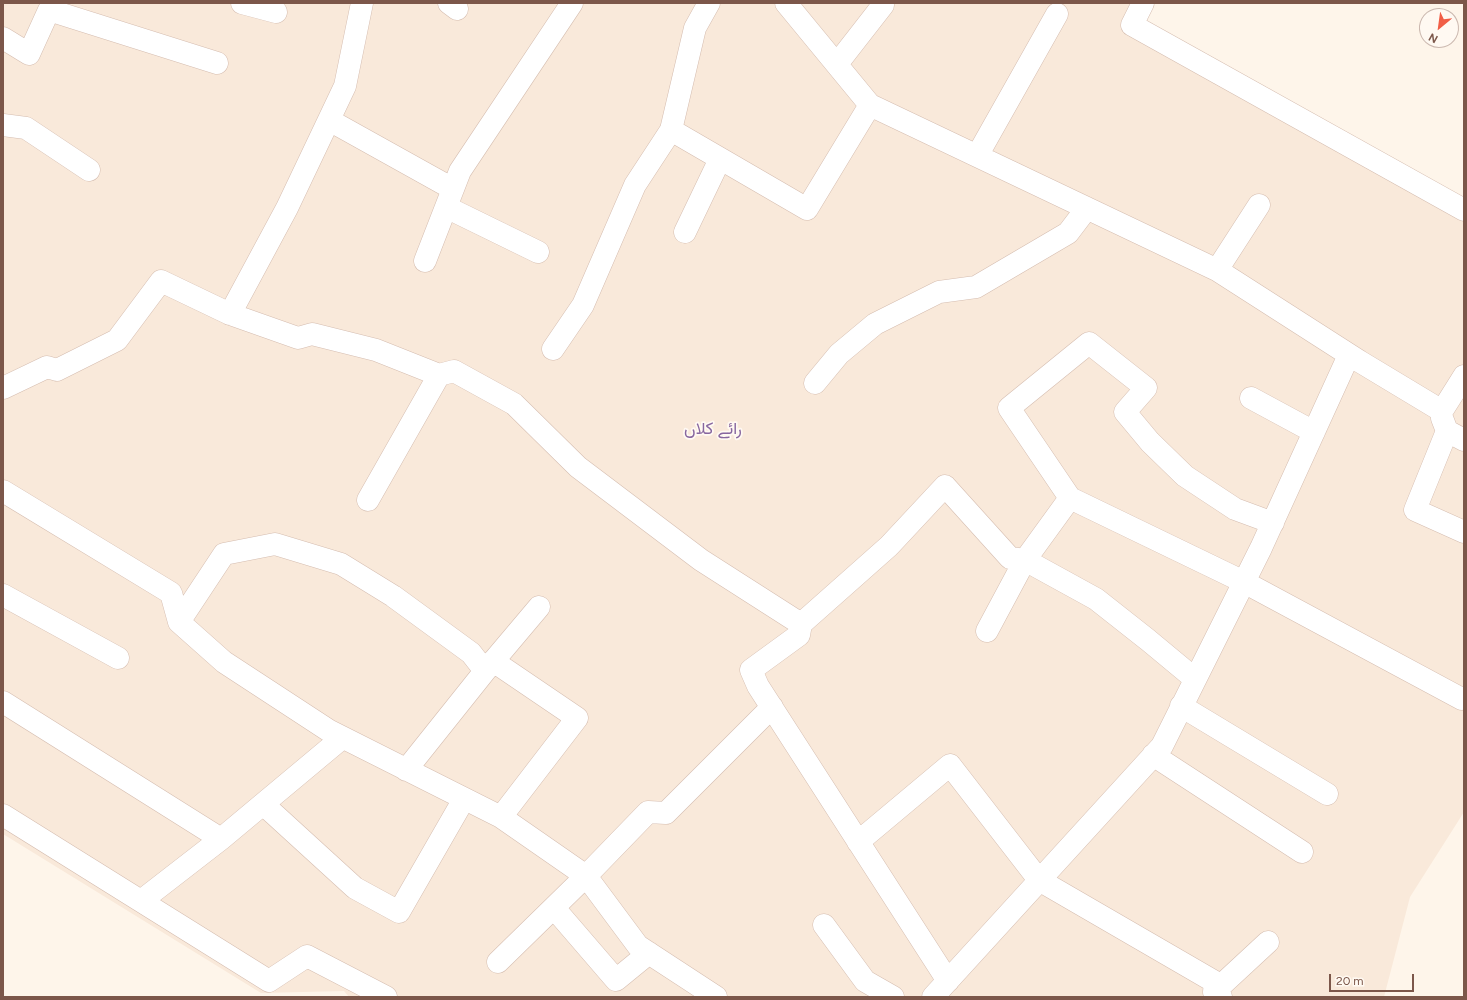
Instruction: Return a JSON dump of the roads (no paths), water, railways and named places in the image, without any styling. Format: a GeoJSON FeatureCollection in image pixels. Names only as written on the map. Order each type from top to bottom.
{"type":"FeatureCollection","features":[{"type":"Feature","properties":{"kind":"street"},"geometry":{"type":"LineString","coordinates":[[242,3],[276,12]]}},
{"type":"Feature","properties":{"kind":"street"},"geometry":{"type":"LineString","coordinates":[[230,314],[287,208],[345,86],[362,3]]}},
{"type":"Feature","properties":{"kind":"street"},"geometry":{"type":"LineString","coordinates":[[425,261],[460,172],[572,3]]}},
{"type":"Feature","properties":{"kind":"street"},"geometry":{"type":"LineString","coordinates":[[554,349],[583,305],[635,185],[671,130],[695,28],[709,3]]}},
{"type":"Feature","properties":{"kind":"street"},"geometry":{"type":"LineString","coordinates":[[786,3],[870,104],[1217,270],[1359,361]]}},
{"type":"Feature","properties":{"kind":"street"},"geometry":{"type":"LineString","coordinates":[[1143,3],[1132,25],[1464,210]]}},
{"type":"Feature","properties":{"kind":"street"},"geometry":{"type":"LineString","coordinates":[[837,64],[883,5]]}},
{"type":"Feature","properties":{"kind":"street"},"geometry":{"type":"LineString","coordinates":[[3,38],[29,54],[49,10],[217,63]]}},
{"type":"Feature","properties":{"kind":"street"},"geometry":{"type":"LineString","coordinates":[[977,156],[1057,14]]}},
{"type":"Feature","properties":{"kind":"street"},"geometry":{"type":"LineString","coordinates":[[671,130],[806,209],[870,104]]}},
{"type":"Feature","properties":{"kind":"street"},"geometry":{"type":"LineString","coordinates":[[329,120],[450,198],[538,252]]}},
{"type":"Feature","properties":{"kind":"street"},"geometry":{"type":"LineString","coordinates":[[3,125],[26,128],[89,170]]}},
{"type":"Feature","properties":{"kind":"street"},"geometry":{"type":"LineString","coordinates":[[686,232],[720,159]]}},
{"type":"Feature","properties":{"kind":"street"},"geometry":{"type":"LineString","coordinates":[[1217,270],[1260,205]]}},
{"type":"Feature","properties":{"kind":"street"},"geometry":{"type":"LineString","coordinates":[[815,383],[839,354],[875,324],[939,292],[976,287],[1068,233],[1087,208]]}},
{"type":"Feature","properties":{"kind":"street"},"geometry":{"type":"LineString","coordinates":[[3,388],[47,367],[57,370],[117,340],[160,281],[230,314],[298,338],[312,334],[376,350],[439,375],[454,371],[514,404],[578,467],[701,560],[801,624]]}},
{"type":"Feature","properties":{"kind":"street"},"geometry":{"type":"LineString","coordinates":[[1273,523],[1228,505],[1185,476],[1150,442],[1125,412],[1146,388],[1089,343],[1009,408],[1070,498],[1244,582],[1462,699]]}},
{"type":"Feature","properties":{"kind":"street"},"geometry":{"type":"LineString","coordinates":[[933,997],[1162,746],[1273,523],[1349,355],[1442,411],[1464,376]]}},
{"type":"Feature","properties":{"kind":"street"},"geometry":{"type":"LineString","coordinates":[[368,500],[439,375]]}},
{"type":"Feature","properties":{"kind":"street"},"geometry":{"type":"LineString","coordinates":[[1251,398],[1314,432]]}},
{"type":"Feature","properties":{"kind":"street"},"geometry":{"type":"LineString","coordinates":[[1437,408],[1455,436],[1415,510],[1464,532]]}},
{"type":"Feature","properties":{"kind":"street"},"geometry":{"type":"LineString","coordinates":[[948,981],[758,686],[751,670],[799,635],[801,624],[889,546],[945,486],[1010,558],[1025,560],[1096,599],[1195,680]]}},
{"type":"Feature","properties":{"kind":"street"},"geometry":{"type":"LineString","coordinates":[[3,491],[171,593],[179,622],[224,662],[342,738],[501,817],[586,876],[638,946],[716,997]]}},
{"type":"Feature","properties":{"kind":"street"},"geometry":{"type":"LineString","coordinates":[[987,630],[1025,560],[1070,498]]}},
{"type":"Feature","properties":{"kind":"street"},"geometry":{"type":"LineString","coordinates":[[179,622],[224,554],[275,544],[341,564],[393,596],[489,666],[577,718],[501,817]]}},
{"type":"Feature","properties":{"kind":"street"},"geometry":{"type":"LineString","coordinates":[[3,595],[118,658]]}},
{"type":"Feature","properties":{"kind":"street"},"geometry":{"type":"LineString","coordinates":[[406,770],[489,666],[539,607]]}},
{"type":"Feature","properties":{"kind":"street"},"geometry":{"type":"LineString","coordinates":[[3,702],[221,839]]}},
{"type":"Feature","properties":{"kind":"street"},"geometry":{"type":"LineString","coordinates":[[1181,706],[1328,794]]}},
{"type":"Feature","properties":{"kind":"street"},"geometry":{"type":"LineString","coordinates":[[498,962],[586,876],[648,812],[666,813],[772,707]]}},
{"type":"Feature","properties":{"kind":"street"},"geometry":{"type":"LineString","coordinates":[[141,901],[221,839],[342,738]]}},
{"type":"Feature","properties":{"kind":"street"},"geometry":{"type":"LineString","coordinates":[[1153,755],[1302,852]]}},
{"type":"Feature","properties":{"kind":"street"},"geometry":{"type":"LineString","coordinates":[[858,842],[950,765],[1040,880],[1215,982],[1217,995]]}},
{"type":"Feature","properties":{"kind":"street"},"geometry":{"type":"LineString","coordinates":[[263,804],[355,888],[399,912],[464,799]]}},
{"type":"Feature","properties":{"kind":"street"},"geometry":{"type":"LineString","coordinates":[[3,815],[269,980],[307,956],[386,997]]}},
{"type":"Feature","properties":{"kind":"street"},"geometry":{"type":"LineString","coordinates":[[554,908],[616,980],[649,953]]}},
{"type":"Feature","properties":{"kind":"street"},"geometry":{"type":"LineString","coordinates":[[824,924],[865,981],[893,997]]}},
{"type":"Feature","properties":{"kind":"street"},"geometry":{"type":"LineString","coordinates":[[1217,995],[1268,942]]}},
{"type":"Feature","properties":{"kind":"district","name":"رائے کلاں"},"geometry":{"type":"Point","coordinates":[713,429]}}]}
